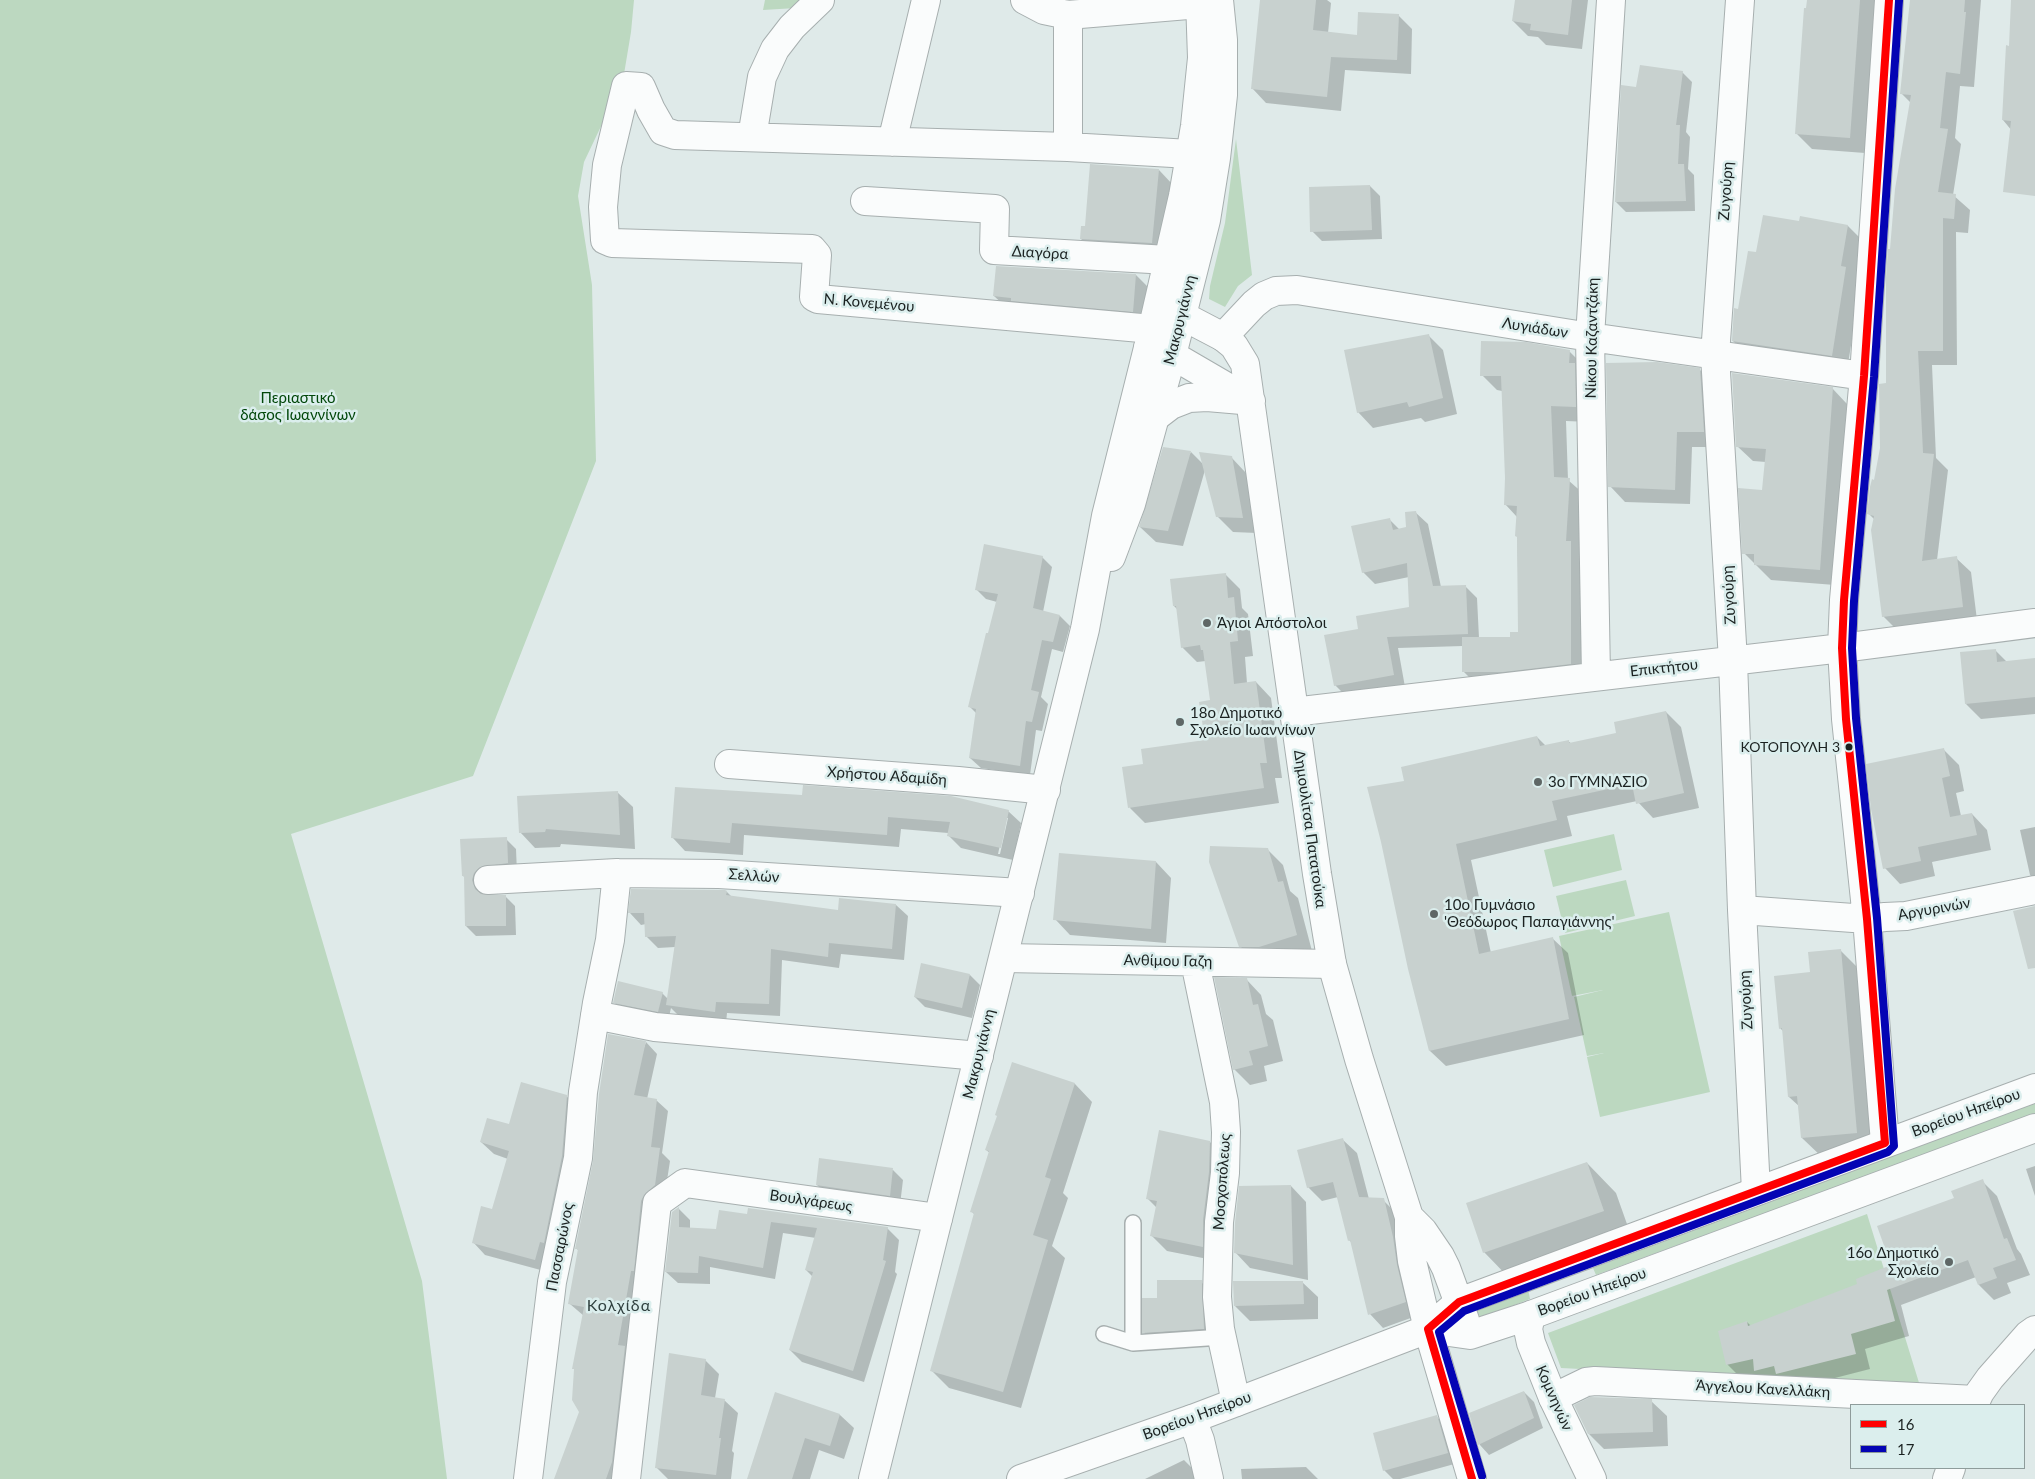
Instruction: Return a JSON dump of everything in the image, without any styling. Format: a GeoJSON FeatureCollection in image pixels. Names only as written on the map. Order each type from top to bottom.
{"type":"FeatureCollection","features":[{"type":"Feature","properties":{"kind":"street"},"geometry":{"type":"LineString","coordinates":[[820,0],[792,27],[775,49],[762,77],[752,137],[1068,147],[1190,154]]}},
{"type":"Feature","properties":{"kind":"street"},"geometry":{"type":"LineString","coordinates":[[892,142],[926,0]]}},
{"type":"Feature","properties":{"kind":"street"},"geometry":{"type":"LineString","coordinates":[[1025,0],[1044,10],[1068,15],[1206,1]]}},
{"type":"Feature","properties":{"kind":"street","name":"Νίκου Καζαντζάκη"},"geometry":{"type":"LineString","coordinates":[[1596,676],[1590,337],[1611,0]]}},
{"type":"Feature","properties":{"kind":"street","name":"Ζυγούρη"},"geometry":{"type":"LineString","coordinates":[[1740,0],[1715,355],[1733,661],[1742,910],[1756,1191]]}},
{"type":"Feature","properties":{"kind":"street"},"geometry":{"type":"LineString","coordinates":[[1885,1143],[1867,919],[1846,719],[1842,648],[1845,591],[1864,376],[1889,0]]}},
{"type":"Feature","properties":{"kind":"street","name":"Μακρυγιάννη"},"geometry":{"type":"LineString","coordinates":[[1085,629],[1131,504],[1154,418],[1168,260],[1190,154],[1202,58],[1206,1]]}},
{"type":"Feature","properties":{"kind":"street","name":"Μακρυγιάννη"},"geometry":{"type":"LineString","coordinates":[[873,1479],[1085,629],[1106,516],[1162,331],[1206,220],[1219,136],[1223,95],[1223,40],[1206,1]]}},
{"type":"Feature","properties":{"kind":"street"},"geometry":{"type":"LineString","coordinates":[[1068,15],[1068,147]]}},
{"type":"Feature","properties":{"kind":"street","name":"Ν. Κονεμένου"},"geometry":{"type":"LineString","coordinates":[[752,137],[675,135],[669,133],[663,130],[651,110],[641,86],[626,86],[604,183],[602,207],[605,240],[612,243],[812,249],[817,255],[814,297],[818,299],[1162,331]]}},
{"type":"Feature","properties":{"kind":"street","name":"Διαγόρα"},"geometry":{"type":"LineString","coordinates":[[865,201],[995,209],[994,250],[1168,260]]}},
{"type":"Feature","properties":{"kind":"street","name":"Λυγιάδων"},"geometry":{"type":"LineString","coordinates":[[1223,337],[1264,296],[1276,291],[1297,290],[1590,337],[1864,376]]}},
{"type":"Feature","properties":{"kind":"street"},"geometry":{"type":"LineString","coordinates":[[1162,331],[1251,401]]}},
{"type":"Feature","properties":{"kind":"street","name":"Δημουλίτσα Πατατούκα"},"geometry":{"type":"LineString","coordinates":[[1162,331],[1223,337],[1234,346],[1245,364],[1293,712],[1332,964],[1359,1059],[1409,1217],[1410,1248],[1428,1329],[1472,1479]]}},
{"type":"Feature","properties":{"kind":"street"},"geometry":{"type":"LineString","coordinates":[[1154,418],[1171,405],[1189,398],[1207,397],[1251,401]]}},
{"type":"Feature","properties":{"kind":"street","name":"Επικτήτου"},"geometry":{"type":"LineString","coordinates":[[1293,712],[1842,648],[2035,623]]}},
{"type":"Feature","properties":{"kind":"street","name":"Χρήστου Αδαμίδη"},"geometry":{"type":"LineString","coordinates":[[729,764],[958,781],[1046,790]]}},
{"type":"Feature","properties":{"kind":"street","name":"Σελλών"},"geometry":{"type":"LineString","coordinates":[[488,880],[617,874],[719,874],[1020,894]]}},
{"type":"Feature","properties":{"kind":"street","name":"Πασσαρώνος"},"geometry":{"type":"LineString","coordinates":[[528,1479],[552,1282],[578,1158],[583,1092],[595,1015],[610,940],[617,874]]}},
{"type":"Feature","properties":{"kind":"street","name":"Αργυρινών"},"geometry":{"type":"LineString","coordinates":[[1742,910],[1867,919],[1906,916],[2035,890]]}},
{"type":"Feature","properties":{"kind":"street","name":"Ανθίμου Γαζη"},"geometry":{"type":"LineString","coordinates":[[1004,958],[1332,964]]}},
{"type":"Feature","properties":{"kind":"street","name":"Μοσχοπόλεως"},"geometry":{"type":"LineString","coordinates":[[1195,962],[1217,1063],[1226,1125],[1225,1173],[1219,1222],[1217,1297],[1222,1337],[1236,1402]]}},
{"type":"Feature","properties":{"kind":"street"},"geometry":{"type":"LineString","coordinates":[[595,1015],[655,1027],[979,1056]]}},
{"type":"Feature","properties":{"kind":"street","name":"Βορείου Ηπείρου"},"geometry":{"type":"LineString","coordinates":[[1021,1479],[1192,1419],[1428,1329],[1459,1302],[2035,1088]]}},
{"type":"Feature","properties":{"kind":"street","name":"Βορείου Ηπείρου"},"geometry":{"type":"LineString","coordinates":[[1428,1329],[1470,1335],[1531,1315],[2035,1128]]}},
{"type":"Feature","properties":{"kind":"street","name":"Βουλγάρεως"},"geometry":{"type":"LineString","coordinates":[[626,1479],[657,1203],[685,1183],[938,1218]]}},
{"type":"Feature","properties":{"kind":"street","name":"Δημουλίτσα Πατατούκα"},"geometry":{"type":"LineString","coordinates":[[1409,1217],[1423,1231],[1440,1256],[1470,1335]]}},
{"type":"Feature","properties":{"kind":"street"},"geometry":{"type":"LineString","coordinates":[[1531,1315],[1556,1265]]}},
{"type":"Feature","properties":{"kind":"street","name":"Κομνηνών"},"geometry":{"type":"LineString","coordinates":[[1531,1315],[1528,1329],[1530,1343],[1553,1398],[1592,1479]]}},
{"type":"Feature","properties":{"kind":"street"},"geometry":{"type":"LineString","coordinates":[[1975,1402],[1999,1367],[2035,1330]]}},
{"type":"Feature","properties":{"kind":"street","name":"Άγγελου Κανελλάκη"},"geometry":{"type":"LineString","coordinates":[[1553,1398],[1586,1382],[1595,1381],[1975,1402]]}},
{"type":"Feature","properties":{"kind":"street"},"geometry":{"type":"LineString","coordinates":[[1192,1419],[1200,1440],[1208,1479]]}},
{"type":"Feature","properties":{"kind":"lane"},"geometry":{"type":"LineString","coordinates":[[1132,1223],[1133,1343]]}},
{"type":"Feature","properties":{"kind":"lane"},"geometry":{"type":"LineString","coordinates":[[1104,1334],[1133,1343],[1222,1337]]}},
{"type":"Feature","properties":{"kind":"green space","name":"Περιαστικό δάσος Ιωαννίνων"},"geometry":{"type":"Polygon","coordinates":[[[0,0],[634,0],[623,80],[584,162],[578,196],[592,285],[596,461],[473,776],[291,834],[422,1281],[447,1479],[0,1479],[0,0]]]}},
{"type":"Feature","properties":{"kind":"green space"},"geometry":{"type":"Polygon","coordinates":[[[765,0],[807,0],[796,8],[763,10],[765,0]]]}},
{"type":"Feature","properties":{"kind":"green space"},"geometry":{"type":"Polygon","coordinates":[[[1236,139],[1252,275],[1238,286],[1225,307],[1209,299],[1210,286],[1225,223],[1236,139]]]}},
{"type":"Feature","properties":{"kind":"green space"},"geometry":{"type":"Polygon","coordinates":[[[1614,834],[1622,870],[1553,887],[1544,850],[1614,834]]]}},
{"type":"Feature","properties":{"kind":"green space"},"geometry":{"type":"Polygon","coordinates":[[[1626,880],[1635,916],[1565,933],[1556,896],[1626,880]]]}},
{"type":"Feature","properties":{"kind":"green space"},"geometry":{"type":"Polygon","coordinates":[[[1669,912],[1710,1092],[1600,1117],[1587,1057],[1604,1053],[1587,1056],[1574,997],[1603,990],[1572,996],[1559,936],[1669,912]]]}},
{"type":"Feature","properties":{"kind":"green space"},"geometry":{"type":"Polygon","coordinates":[[[2035,1103],[2035,1114],[1596,1275],[1593,1268],[2035,1103]]]}},
{"type":"Feature","properties":{"kind":"green space"},"geometry":{"type":"Polygon","coordinates":[[[1867,1214],[1920,1386],[1561,1368],[1548,1333],[1867,1214]]]}},
{"type":"Feature","properties":{"kind":"green space"},"geometry":{"type":"Polygon","coordinates":[[[1528,1289],[1530,1299],[1480,1317],[1477,1310],[1528,1289]]]}},
{"type":"Feature","properties":{"kind":"building"},"geometry":{"type":"Polygon","coordinates":[[[1260,0],[1316,0],[1313,30],[1357,35],[1358,12],[1399,14],[1397,60],[1331,57],[1327,97],[1251,89],[1260,0]]]}},
{"type":"Feature","properties":{"kind":"building"},"geometry":{"type":"Polygon","coordinates":[[[1515,0],[1572,0],[1568,35],[1530,30],[1531,24],[1512,21],[1515,0]]]}},
{"type":"Feature","properties":{"kind":"building"},"geometry":{"type":"Polygon","coordinates":[[[1807,0],[1860,0],[1850,138],[1795,134],[1804,8],[1806,8],[1807,0]]]}},
{"type":"Feature","properties":{"kind":"building"},"geometry":{"type":"Polygon","coordinates":[[[1910,0],[1965,0],[1964,12],[1966,12],[1960,74],[1946,72],[1940,128],[1948,129],[1938,192],[1956,194],[1954,219],[1943,218],[1943,351],[1918,351],[1923,453],[1934,454],[1922,561],[1957,556],[1963,607],[1882,617],[1871,530],[1874,516],[1867,514],[1870,487],[1872,479],[1874,480],[1880,448],[1879,384],[1886,383],[1886,278],[1888,249],[1890,249],[1895,189],[1911,95],[1900,94],[1910,0]]]}},
{"type":"Feature","properties":{"kind":"building"},"geometry":{"type":"Polygon","coordinates":[[[2011,0],[2035,0],[2035,196],[2003,192],[2011,121],[2002,120],[2006,45],[2009,46],[2011,0]]]}},
{"type":"Feature","properties":{"kind":"building"},"geometry":{"type":"Polygon","coordinates":[[[1640,65],[1683,71],[1676,125],[1680,125],[1678,164],[1684,164],[1686,201],[1615,202],[1621,85],[1636,87],[1640,65]]]}},
{"type":"Feature","properties":{"kind":"building"},"geometry":{"type":"Polygon","coordinates":[[[1090,164],[1159,169],[1152,243],[1080,239],[1081,226],[1085,226],[1090,164]]]}},
{"type":"Feature","properties":{"kind":"building"},"geometry":{"type":"Polygon","coordinates":[[[1370,185],[1372,230],[1310,232],[1309,187],[1370,185]]]}},
{"type":"Feature","properties":{"kind":"building"},"geometry":{"type":"Polygon","coordinates":[[[1763,215],[1799,221],[1800,216],[1848,225],[1841,266],[1846,267],[1832,356],[1732,341],[1734,308],[1738,309],[1748,251],[1756,252],[1763,215]]]}},
{"type":"Feature","properties":{"kind":"building"},"geometry":{"type":"Polygon","coordinates":[[[996,266],[1136,274],[1133,312],[1011,301],[1011,298],[993,296],[996,266]]]}},
{"type":"Feature","properties":{"kind":"building"},"geometry":{"type":"Polygon","coordinates":[[[1429,334],[1443,398],[1409,407],[1407,402],[1357,413],[1344,350],[1429,334]]]}},
{"type":"Feature","properties":{"kind":"building"},"geometry":{"type":"Polygon","coordinates":[[[1481,341],[1526,342],[1570,350],[1569,363],[1575,363],[1576,407],[1551,406],[1554,477],[1570,478],[1566,541],[1571,541],[1571,664],[1503,672],[1462,672],[1462,637],[1510,637],[1510,632],[1518,632],[1517,537],[1515,536],[1517,506],[1504,505],[1505,478],[1501,376],[1480,376],[1481,341]]]}},
{"type":"Feature","properties":{"kind":"building"},"geometry":{"type":"Polygon","coordinates":[[[1657,362],[1700,368],[1704,432],[1677,432],[1675,490],[1608,487],[1606,363],[1657,362]]]}},
{"type":"Feature","properties":{"kind":"building"},"geometry":{"type":"Polygon","coordinates":[[[1732,373],[1833,387],[1820,570],[1754,565],[1754,554],[1742,554],[1738,488],[1762,490],[1766,449],[1736,447],[1732,373]]]}},
{"type":"Feature","properties":{"kind":"building"},"geometry":{"type":"Polygon","coordinates":[[[1163,447],[1191,451],[1168,531],[1139,527],[1163,447]]]}},
{"type":"Feature","properties":{"kind":"building"},"geometry":{"type":"Polygon","coordinates":[[[1199,452],[1232,456],[1243,518],[1216,517],[1199,452]]]}},
{"type":"Feature","properties":{"kind":"building"},"geometry":{"type":"Polygon","coordinates":[[[1416,511],[1433,586],[1466,585],[1468,634],[1387,637],[1394,675],[1334,686],[1324,635],[1358,629],[1356,616],[1409,607],[1407,563],[1362,573],[1351,526],[1390,518],[1393,530],[1406,527],[1405,512],[1416,511]]]}},
{"type":"Feature","properties":{"kind":"building"},"geometry":{"type":"Polygon","coordinates":[[[984,544],[1043,556],[1033,608],[1060,615],[1053,642],[1042,640],[1031,690],[1039,692],[1032,722],[1026,721],[1020,766],[969,758],[976,709],[968,707],[986,633],[988,633],[998,594],[975,590],[984,544]]]}},
{"type":"Feature","properties":{"kind":"building"},"geometry":{"type":"Polygon","coordinates":[[[1226,573],[1228,598],[1234,597],[1238,641],[1230,642],[1234,684],[1256,681],[1267,763],[1260,763],[1264,788],[1128,808],[1122,767],[1143,764],[1141,749],[1205,740],[1199,702],[1210,700],[1203,650],[1201,650],[1200,645],[1181,648],[1176,606],[1173,606],[1170,579],[1226,573]]]}},
{"type":"Feature","properties":{"kind":"building"},"geometry":{"type":"Polygon","coordinates":[[[1996,649],[1997,662],[2035,658],[2035,697],[1965,704],[1960,652],[1996,649]]]}},
{"type":"Feature","properties":{"kind":"building"},"geometry":{"type":"Polygon","coordinates":[[[1666,711],[1684,793],[1636,804],[1632,784],[1552,801],[1557,820],[1456,844],[1479,954],[1553,937],[1569,1019],[1429,1051],[1408,969],[1381,842],[1367,787],[1404,781],[1401,767],[1537,736],[1540,746],[1569,740],[1569,743],[1616,733],[1614,722],[1666,711]]]}},
{"type":"Feature","properties":{"kind":"building"},"geometry":{"type":"Polygon","coordinates":[[[1944,748],[1950,776],[1942,778],[1950,817],[1972,813],[1977,835],[1918,847],[1921,861],[1883,869],[1871,809],[1866,764],[1944,748]]]}},
{"type":"Feature","properties":{"kind":"building"},"geometry":{"type":"Polygon","coordinates":[[[803,785],[951,796],[1009,810],[1001,848],[947,836],[950,822],[888,817],[887,835],[732,823],[730,843],[671,838],[675,787],[802,795],[803,785]]]}},
{"type":"Feature","properties":{"kind":"building"},"geometry":{"type":"Polygon","coordinates":[[[618,791],[620,835],[546,829],[545,832],[519,833],[517,796],[618,791]]]}},
{"type":"Feature","properties":{"kind":"building"},"geometry":{"type":"Polygon","coordinates":[[[507,837],[508,863],[480,867],[474,873],[472,880],[475,889],[481,894],[506,895],[506,926],[465,926],[464,876],[462,876],[460,839],[507,837]]]}},
{"type":"Feature","properties":{"kind":"building"},"geometry":{"type":"Polygon","coordinates":[[[1210,846],[1268,848],[1278,882],[1283,881],[1297,935],[1259,947],[1239,947],[1209,862],[1210,846]]]}},
{"type":"Feature","properties":{"kind":"building"},"geometry":{"type":"Polygon","coordinates":[[[1059,853],[1156,861],[1151,929],[1053,920],[1059,853]]]}},
{"type":"Feature","properties":{"kind":"building"},"geometry":{"type":"Polygon","coordinates":[[[631,889],[725,890],[727,891],[726,895],[838,910],[839,898],[896,904],[892,949],[829,943],[828,957],[771,949],[769,1004],[716,1002],[715,1012],[666,1005],[676,936],[645,937],[644,913],[628,913],[631,889]]]}},
{"type":"Feature","properties":{"kind":"building"},"geometry":{"type":"Polygon","coordinates":[[[2035,906],[2035,968],[2028,969],[2013,911],[2035,906]]]}},
{"type":"Feature","properties":{"kind":"building"},"geometry":{"type":"Polygon","coordinates":[[[1841,949],[1857,1133],[1801,1138],[1797,1096],[1788,1097],[1782,1028],[1779,1029],[1774,976],[1810,972],[1808,952],[1841,949]]]}},
{"type":"Feature","properties":{"kind":"building"},"geometry":{"type":"Polygon","coordinates":[[[921,963],[970,974],[962,1008],[914,997],[921,963]]]}},
{"type":"Feature","properties":{"kind":"building"},"geometry":{"type":"Polygon","coordinates":[[[1214,977],[1247,978],[1253,1005],[1258,1004],[1268,1046],[1249,1051],[1253,1065],[1233,1070],[1214,977]]]}},
{"type":"Feature","properties":{"kind":"building"},"geometry":{"type":"Polygon","coordinates":[[[618,981],[663,992],[658,1012],[613,1003],[618,981]]]}},
{"type":"Feature","properties":{"kind":"building"},"geometry":{"type":"Polygon","coordinates":[[[608,1034],[646,1041],[634,1095],[657,1099],[651,1147],[660,1148],[655,1185],[644,1195],[641,1201],[634,1271],[631,1271],[618,1345],[625,1346],[612,1462],[606,1479],[554,1479],[579,1412],[572,1400],[574,1369],[572,1369],[584,1307],[568,1304],[578,1249],[575,1249],[593,1161],[599,1094],[608,1034]]]}},
{"type":"Feature","properties":{"kind":"building"},"geometry":{"type":"Polygon","coordinates":[[[1012,1062],[1075,1083],[1045,1177],[1051,1179],[1033,1235],[1048,1240],[1003,1392],[930,1371],[974,1213],[970,1212],[989,1151],[985,1150],[1012,1062]]]}},
{"type":"Feature","properties":{"kind":"building"},"geometry":{"type":"Polygon","coordinates":[[[521,1082],[567,1095],[562,1156],[544,1243],[540,1242],[535,1260],[472,1243],[481,1206],[492,1209],[509,1151],[480,1142],[487,1118],[509,1124],[521,1082]]]}},
{"type":"Feature","properties":{"kind":"building"},"geometry":{"type":"Polygon","coordinates":[[[1159,1130],[1210,1141],[1209,1172],[1203,1220],[1203,1247],[1150,1236],[1157,1201],[1146,1199],[1159,1130]]]}},
{"type":"Feature","properties":{"kind":"building"},"geometry":{"type":"Polygon","coordinates":[[[1343,1138],[1359,1197],[1384,1198],[1406,1302],[1368,1315],[1350,1240],[1348,1241],[1333,1182],[1307,1188],[1297,1150],[1343,1138]]]}},
{"type":"Feature","properties":{"kind":"building"},"geometry":{"type":"Polygon","coordinates":[[[819,1158],[893,1168],[890,1196],[816,1185],[819,1158]]]}},
{"type":"Feature","properties":{"kind":"building"},"geometry":{"type":"Polygon","coordinates":[[[1587,1162],[1604,1211],[1483,1253],[1466,1203],[1587,1162]]]}},
{"type":"Feature","properties":{"kind":"building"},"geometry":{"type":"Polygon","coordinates":[[[1983,1179],[2004,1239],[2007,1238],[2016,1260],[1993,1268],[1997,1278],[1978,1285],[1968,1260],[1887,1290],[1895,1321],[1851,1334],[1856,1354],[1776,1374],[1774,1366],[1754,1371],[1753,1359],[1726,1365],[1718,1331],[1747,1321],[1748,1326],[1857,1284],[1856,1279],[1891,1265],[1877,1226],[1954,1198],[1951,1191],[1983,1179]]]}},
{"type":"Feature","properties":{"kind":"building"},"geometry":{"type":"Polygon","coordinates":[[[1291,1185],[1293,1265],[1234,1253],[1239,1186],[1291,1185]]]}},
{"type":"Feature","properties":{"kind":"building"},"geometry":{"type":"Polygon","coordinates":[[[679,1207],[679,1227],[716,1229],[719,1210],[747,1214],[748,1208],[888,1227],[883,1260],[886,1261],[853,1371],[789,1350],[813,1272],[805,1270],[817,1228],[771,1222],[763,1268],[699,1256],[698,1273],[665,1272],[672,1212],[679,1207]]]}},
{"type":"Feature","properties":{"kind":"building"},"geometry":{"type":"Polygon","coordinates":[[[1157,1280],[1202,1280],[1204,1329],[1142,1333],[1142,1298],[1157,1298],[1157,1280]]]}},
{"type":"Feature","properties":{"kind":"building"},"geometry":{"type":"Polygon","coordinates":[[[1233,1281],[1303,1281],[1304,1304],[1234,1306],[1233,1281]]]}},
{"type":"Feature","properties":{"kind":"building"},"geometry":{"type":"Polygon","coordinates":[[[669,1353],[706,1359],[701,1395],[725,1399],[716,1475],[655,1468],[669,1353]]]}},
{"type":"Feature","properties":{"kind":"building"},"geometry":{"type":"Polygon","coordinates":[[[1524,1391],[1534,1418],[1478,1445],[1469,1413],[1524,1391]]]}},
{"type":"Feature","properties":{"kind":"building"},"geometry":{"type":"Polygon","coordinates":[[[775,1392],[840,1414],[830,1446],[805,1438],[792,1479],[747,1479],[775,1392]]]}},
{"type":"Feature","properties":{"kind":"building"},"geometry":{"type":"Polygon","coordinates":[[[1590,1397],[1652,1399],[1653,1432],[1588,1434],[1574,1405],[1590,1397]]]}},
{"type":"Feature","properties":{"kind":"building"},"geometry":{"type":"Polygon","coordinates":[[[1437,1415],[1448,1453],[1383,1471],[1373,1433],[1437,1415]]]}},
{"type":"Feature","properties":{"kind":"transit line","name":"16"},"geometry":{"type":"LineString","coordinates":[[1472,1479],[1428,1329],[1459,1302],[1885,1143],[1867,919],[1846,719],[1842,648],[1844,600],[1864,376],[1889,0]]}},
{"type":"Feature","properties":{"kind":"transit line","name":"17"},"geometry":{"type":"LineString","coordinates":[[1482,1476],[1439,1332],[1464,1311],[1888,1152],[1894,1146],[1877,918],[1856,718],[1852,648],[1854,601],[1874,377],[1899,1]]}},
{"type":"Feature","properties":{"kind":"place","name":"Άγιοι Απόστολοι"},"geometry":{"type":"Point","coordinates":[1207,623]}},
{"type":"Feature","properties":{"kind":"place","name":"18ο Δημοτικό Σχολείο Ιωαννίνων"},"geometry":{"type":"Point","coordinates":[1180,722]}},
{"type":"Feature","properties":{"kind":"place","name":"ΚΟΤΟΠΟΥΛΗ 3"},"geometry":{"type":"Point","coordinates":[1849,747]}},
{"type":"Feature","properties":{"kind":"place","name":"3ο ΓΥΜΝΑΣΙΟ"},"geometry":{"type":"Point","coordinates":[1538,782]}},
{"type":"Feature","properties":{"kind":"place","name":"10ο Γυμνάσιο 'Θεόδωρος Παπαγιάννης'"},"geometry":{"type":"Point","coordinates":[1434,914]}},
{"type":"Feature","properties":{"kind":"place","name":"16ο Δημοτικό Σχολείο"},"geometry":{"type":"Point","coordinates":[1949,1262]}},
{"type":"Feature","properties":{"kind":"district","name":"Κολχίδα"},"geometry":{"type":"Point","coordinates":[619,1306]}}]}
